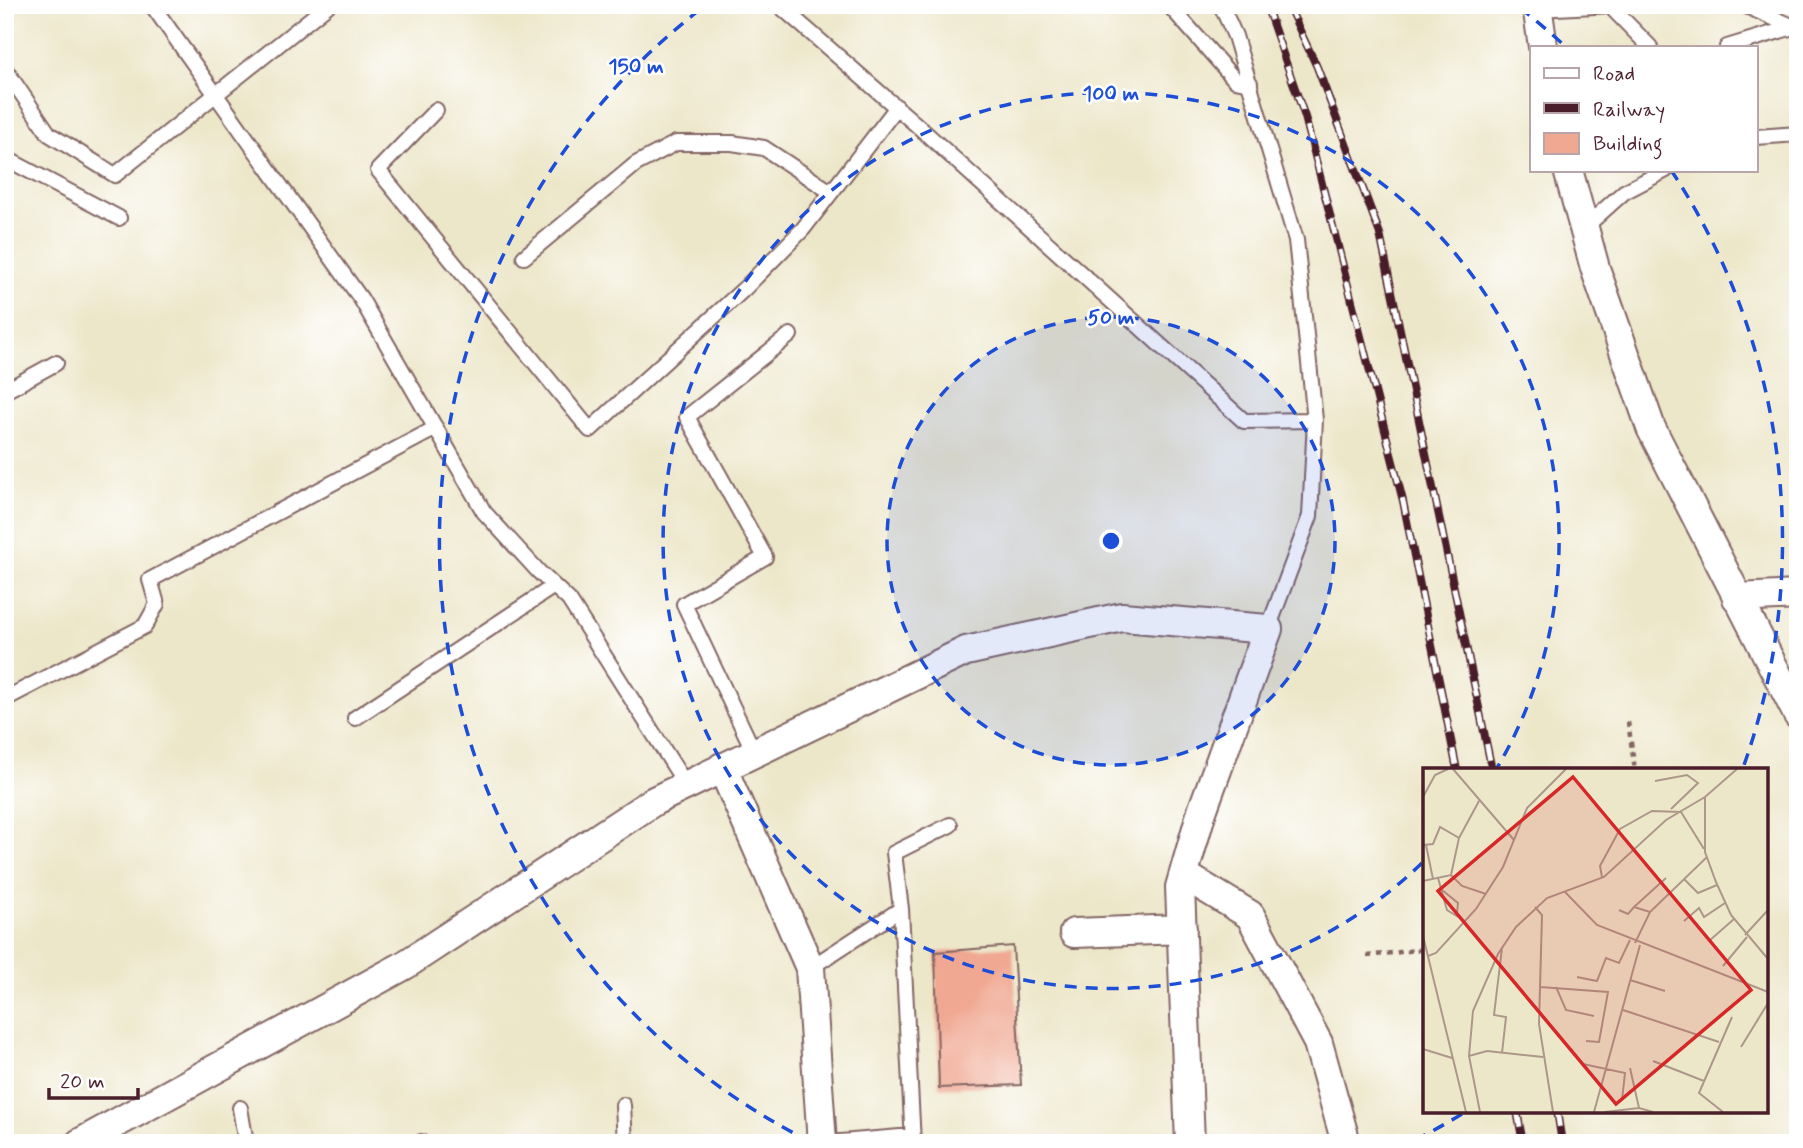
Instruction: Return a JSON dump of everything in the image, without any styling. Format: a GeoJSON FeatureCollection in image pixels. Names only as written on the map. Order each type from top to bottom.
{"type":"FeatureCollection","features":[{"type":"Feature","properties":{"kind":"street"},"geometry":{"type":"LineString","coordinates":[[1537,7],[1543,46]]}},
{"type":"Feature","properties":{"kind":"street"},"geometry":{"type":"LineString","coordinates":[[1569,172],[1595,268],[1651,428],[1798,715]]}},
{"type":"Feature","properties":{"kind":"street"},"geometry":{"type":"LineString","coordinates":[[1737,598],[1798,595]]}},
{"type":"Feature","properties":{"kind":"street"},"geometry":{"type":"LineString","coordinates":[[79,1143],[405,965],[654,801],[966,651],[1122,617],[1268,629],[1201,814],[1180,887],[1190,1143]]}},
{"type":"Feature","properties":{"kind":"street"},"geometry":{"type":"LineString","coordinates":[[722,767],[810,968],[822,1143]]}},
{"type":"Feature","properties":{"kind":"street"},"geometry":{"type":"LineString","coordinates":[[1184,875],[1250,915],[1318,1043],[1346,1143]]}},
{"type":"Feature","properties":{"kind":"street"},"geometry":{"type":"LineString","coordinates":[[1074,933],[1182,929]]}},
{"type":"Feature","properties":{"kind":"lane"},"geometry":{"type":"LineString","coordinates":[[152,5],[361,299],[484,512],[569,600],[687,785]]}},
{"type":"Feature","properties":{"kind":"lane"},"geometry":{"type":"LineString","coordinates":[[5,69],[48,134],[115,174],[328,5]]}},
{"type":"Feature","properties":{"kind":"lane"},"geometry":{"type":"LineString","coordinates":[[779,5],[897,107],[1244,421],[1315,419]]}},
{"type":"Feature","properties":{"kind":"lane"},"geometry":{"type":"LineString","coordinates":[[1169,5],[1235,80],[1250,83]]}},
{"type":"Feature","properties":{"kind":"lane"},"geometry":{"type":"LineString","coordinates":[[1221,5],[1236,36],[1296,240],[1315,419],[1310,516],[1268,629]]}},
{"type":"Feature","properties":{"kind":"lane"},"geometry":{"type":"LineString","coordinates":[[1744,5],[1795,28]]}},
{"type":"Feature","properties":{"kind":"lane"},"geometry":{"type":"LineString","coordinates":[[1537,7],[1612,6],[1649,46]]}},
{"type":"Feature","properties":{"kind":"lane"},"geometry":{"type":"LineString","coordinates":[[1731,46],[1795,28]]}},
{"type":"Feature","properties":{"kind":"lane"},"geometry":{"type":"LineString","coordinates":[[436,110],[377,170],[590,430],[745,288],[803,229],[897,107]]}},
{"type":"Feature","properties":{"kind":"lane"},"geometry":{"type":"LineString","coordinates":[[1758,137],[1798,134]]}},
{"type":"Feature","properties":{"kind":"lane"},"geometry":{"type":"LineString","coordinates":[[524,257],[636,164],[676,144],[732,143],[764,148],[831,192]]}},
{"type":"Feature","properties":{"kind":"lane"},"geometry":{"type":"LineString","coordinates":[[5,158],[119,218]]}},
{"type":"Feature","properties":{"kind":"lane"},"geometry":{"type":"LineString","coordinates":[[1584,228],[1624,192],[1662,172]]}},
{"type":"Feature","properties":{"kind":"lane"},"geometry":{"type":"LineString","coordinates":[[754,752],[684,604],[765,557],[687,417],[790,335]]}},
{"type":"Feature","properties":{"kind":"lane"},"geometry":{"type":"LineString","coordinates":[[5,391],[56,363]]}},
{"type":"Feature","properties":{"kind":"lane"},"geometry":{"type":"LineString","coordinates":[[5,699],[145,626],[157,604],[150,580],[436,428]]}},
{"type":"Feature","properties":{"kind":"lane"},"geometry":{"type":"LineString","coordinates":[[355,718],[554,586]]}},
{"type":"Feature","properties":{"kind":"lane"},"geometry":{"type":"LineString","coordinates":[[829,1143],[913,1140],[901,909],[894,853],[950,825]]}},
{"type":"Feature","properties":{"kind":"lane"},"geometry":{"type":"LineString","coordinates":[[810,968],[901,909]]}},
{"type":"Feature","properties":{"kind":"lane"},"geometry":{"type":"LineString","coordinates":[[623,1105],[625,1143]]}},
{"type":"Feature","properties":{"kind":"lane"},"geometry":{"type":"LineString","coordinates":[[240,1108],[246,1143]]}},
{"type":"Feature","properties":{"kind":"path"},"geometry":{"type":"LineString","coordinates":[[1628,722],[1635,768]]}},
{"type":"Feature","properties":{"kind":"path"},"geometry":{"type":"LineString","coordinates":[[1367,956],[1423,949]]}},
{"type":"Feature","properties":{"kind":"building"},"geometry":{"type":"Polygon","coordinates":[[[1013,946],[1021,1085],[939,1088],[935,952],[1013,946]]]}},
{"type":"Feature","properties":{"kind":"railway"},"geometry":{"type":"LineString","coordinates":[[1266,5],[1305,117],[1403,501],[1457,768]]}},
{"type":"Feature","properties":{"kind":"railway"},"geometry":{"type":"LineString","coordinates":[[1288,5],[1317,67],[1380,234],[1492,768]]}},
{"type":"Feature","properties":{"kind":"railway"},"geometry":{"type":"LineString","coordinates":[[1517,1113],[1523,1143]]}},
{"type":"Feature","properties":{"kind":"railway"},"geometry":{"type":"LineString","coordinates":[[1557,1113],[1562,1143]]}}]}
